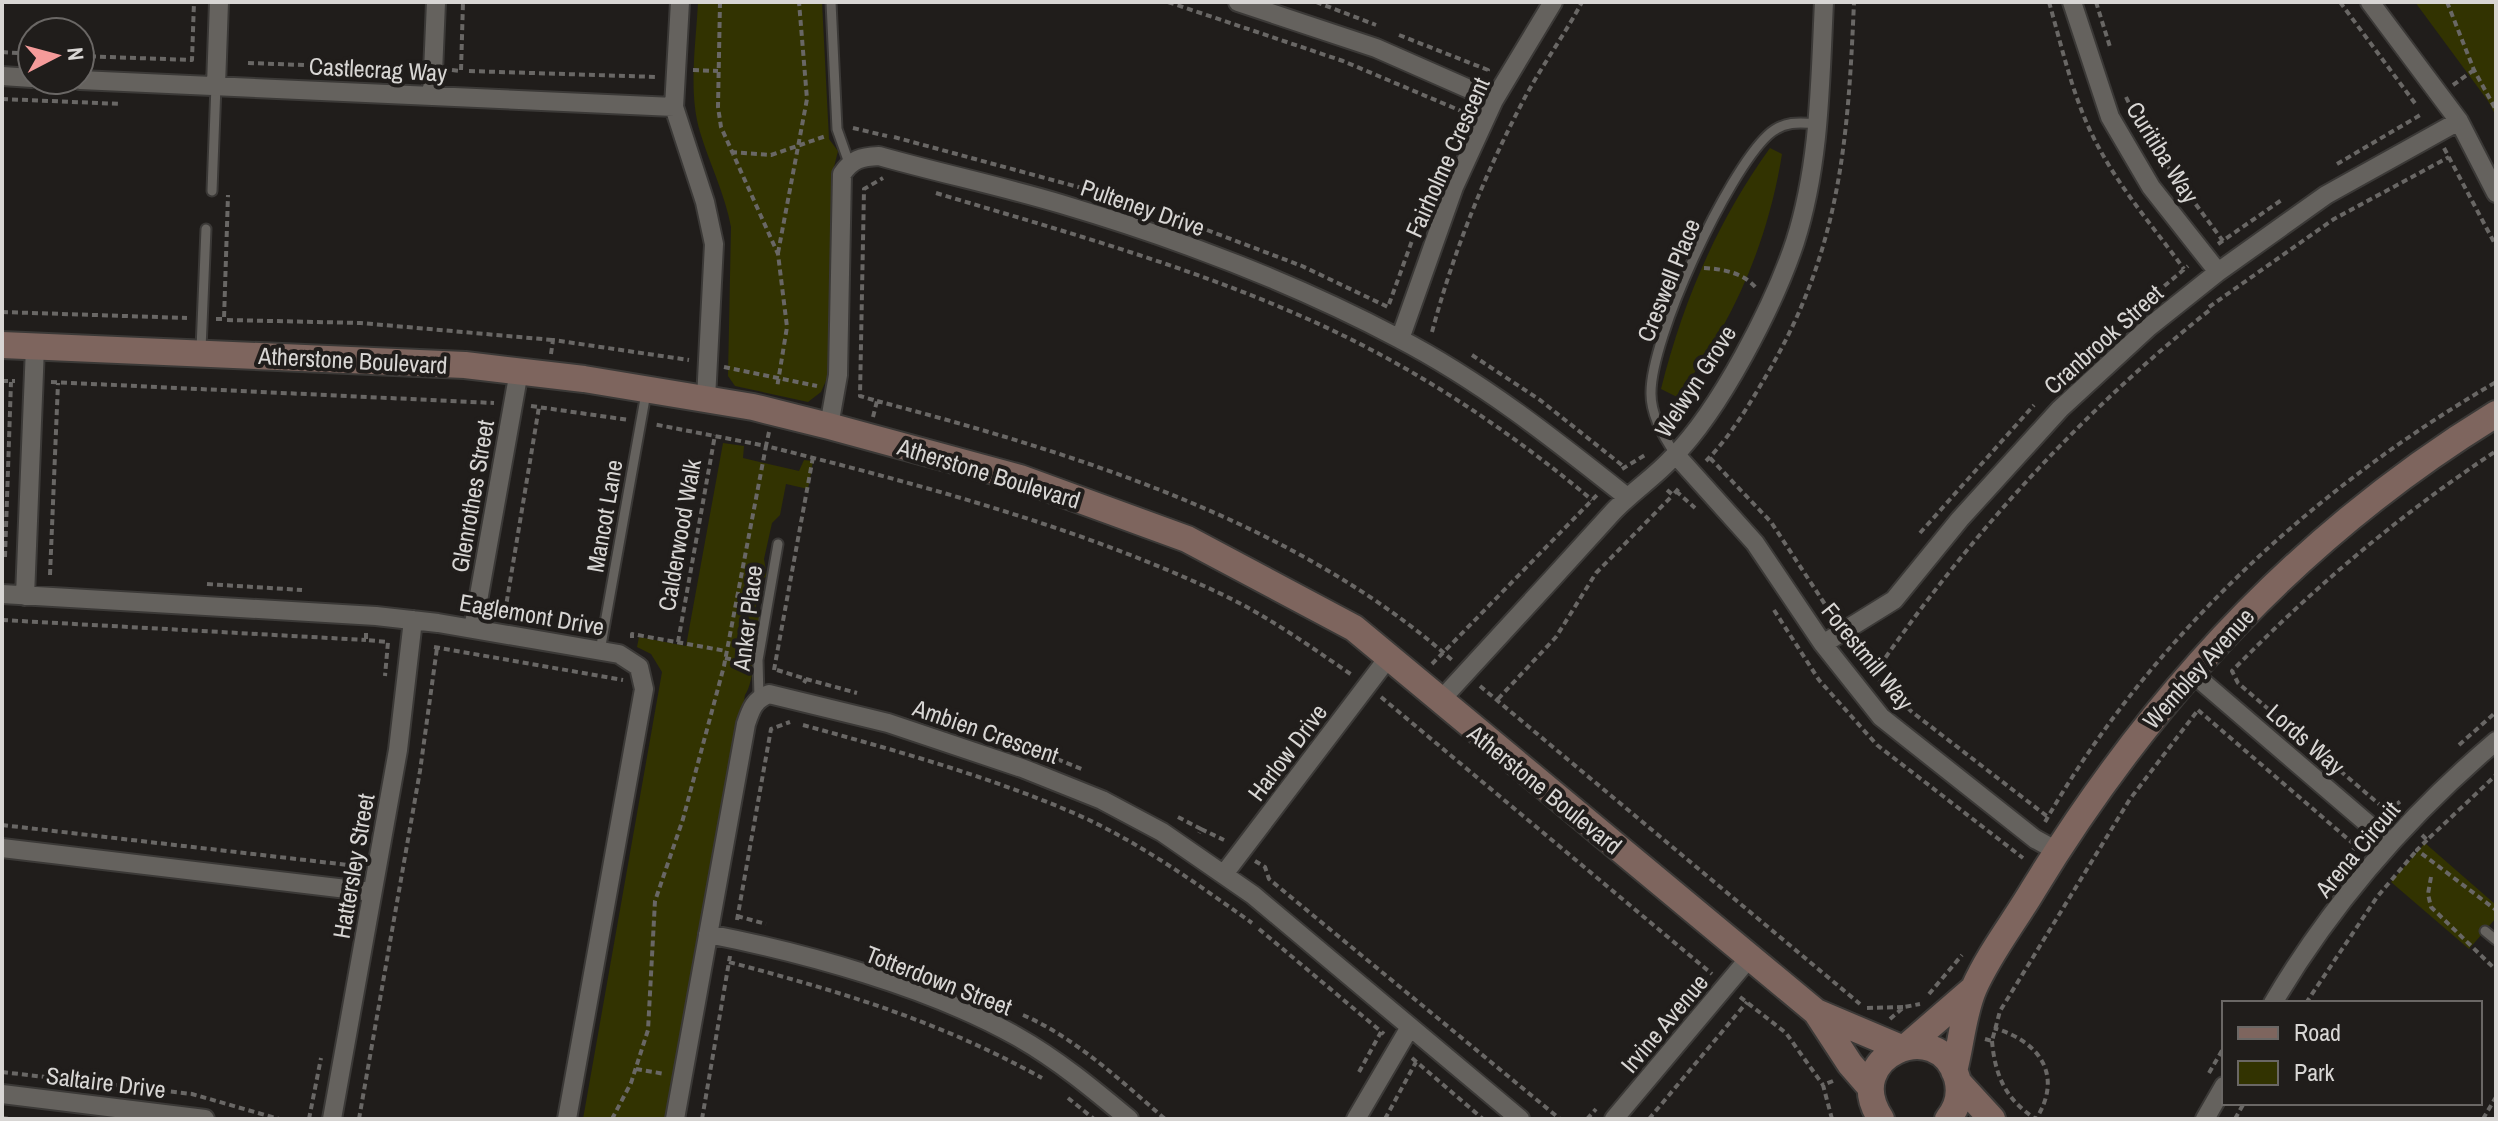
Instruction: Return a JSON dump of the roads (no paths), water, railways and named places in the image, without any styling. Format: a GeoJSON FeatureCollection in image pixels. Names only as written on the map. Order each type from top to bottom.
{"type":"FeatureCollection","features":[{"type":"Feature","properties":{"kind":"street"},"geometry":{"type":"LineString","coordinates":[[216,85],[219,2]]}},
{"type":"Feature","properties":{"kind":"street"},"geometry":{"type":"LineString","coordinates":[[432,96],[436,2]]}},
{"type":"Feature","properties":{"kind":"street"},"geometry":{"type":"LineString","coordinates":[[680,2],[674,107],[705,202],[714,244],[706,399]]}},
{"type":"Feature","properties":{"kind":"street"},"geometry":{"type":"LineString","coordinates":[[1238,2],[1376,48],[1494,100]]}},
{"type":"Feature","properties":{"kind":"street","name":"Fairholme Crescent"},"geometry":{"type":"LineString","coordinates":[[1400,339],[1454,187],[1494,100],[1553,2]]}},
{"type":"Feature","properties":{"kind":"street","name":"Welwyn Grove"},"geometry":{"type":"LineString","coordinates":[[1439,702],[1627,497],[1676,455],[1731,375],[1768,304],[1794,243],[1810,178],[1818,124],[1824,2]]}},
{"type":"Feature","properties":{"kind":"street","name":"Curitiba Way"},"geometry":{"type":"LineString","coordinates":[[2072,2],[2110,117],[2151,187],[2218,272]]}},
{"type":"Feature","properties":{"kind":"street"},"geometry":{"type":"LineString","coordinates":[[2370,2],[2459,121],[2496,193]]}},
{"type":"Feature","properties":{"kind":"street","name":"Castlecrag Way"},"geometry":{"type":"LineString","coordinates":[[96,81],[674,107]]}},
{"type":"Feature","properties":{"kind":"street","name":"Cranbrook Street"},"geometry":{"type":"LineString","coordinates":[[1823,644],[1894,600],[1960,519],[2060,409],[2194,291],[2326,195],[2459,121]]}},
{"type":"Feature","properties":{"kind":"street","name":"Pulteney Drive"},"geometry":{"type":"LineString","coordinates":[[849,163],[862,157],[879,156],[1061,204],[1186,245],[1321,300],[1400,339],[1500,399],[1627,497]]}},
{"type":"Feature","properties":{"kind":"street"},"geometry":{"type":"LineString","coordinates":[[829,426],[838,375],[839,188],[842,174],[849,163]]}},
{"type":"Feature","properties":{"kind":"street","name":"Atherstone Boulevard"},"geometry":{"type":"LineString","coordinates":[[2,345],[465,365],[647,389],[772,412],[1020,478],[1187,539],[1354,628],[1439,702],[1816,1012],[1875,1109]]}},
{"type":"Feature","properties":{"kind":"street"},"geometry":{"type":"LineString","coordinates":[[25,596],[35,347]]}},
{"type":"Feature","properties":{"kind":"street","name":"Glenrothes Street"},"geometry":{"type":"LineString","coordinates":[[473,629],[519,371]]}},
{"type":"Feature","properties":{"kind":"street","name":"Wembley Avenue"},"geometry":{"type":"LineString","coordinates":[[1948,1119],[1957,1105],[1956,1076],[1973,989],[2057,851],[2109,773],[2191,672],[2290,569],[2374,497],[2496,414]]}},
{"type":"Feature","properties":{"kind":"street","name":"Forestmill Way"},"geometry":{"type":"LineString","coordinates":[[1676,455],[1755,543],[1823,644],[1881,717],[2035,839],[2057,851]]}},
{"type":"Feature","properties":{"kind":"street","name":"Eaglemont Drive"},"geometry":{"type":"LineString","coordinates":[[2,594],[413,620],[619,654],[639,667],[644,689],[567,1119]]}},
{"type":"Feature","properties":{"kind":"street","name":"Hattersley Street"},"geometry":{"type":"LineString","coordinates":[[332,1119],[398,750],[413,620]]}},
{"type":"Feature","properties":{"kind":"street","name":"Harlow Drive"},"geometry":{"type":"LineString","coordinates":[[1224,874],[1388,658]]}},
{"type":"Feature","properties":{"kind":"street","name":"Lords Way"},"geometry":{"type":"LineString","coordinates":[[2191,672],[2389,842]]}},
{"type":"Feature","properties":{"kind":"street","name":"Ambien Crescent"},"geometry":{"type":"LineString","coordinates":[[759,698],[769,694],[800,699],[938,739],[1062,783],[1162,832],[1224,874],[1520,1119]]}},
{"type":"Feature","properties":{"kind":"street"},"geometry":{"type":"LineString","coordinates":[[675,1119],[746,724],[751,707],[759,698]]}},
{"type":"Feature","properties":{"kind":"street","name":"Arena Circuit"},"geometry":{"type":"LineString","coordinates":[[2274,1001],[2303,952],[2389,842],[2448,782],[2496,741]]}},
{"type":"Feature","properties":{"kind":"street"},"geometry":{"type":"LineString","coordinates":[[2,848],[372,892]]}},
{"type":"Feature","properties":{"kind":"street","name":"Totterdown Street"},"geometry":{"type":"LineString","coordinates":[[708,934],[837,967],[985,1020],[1045,1053],[1129,1119]]}},
{"type":"Feature","properties":{"kind":"street","name":"Irvine Avenue"},"geometry":{"type":"LineString","coordinates":[[1614,1119],[1750,957]]}},
{"type":"Feature","properties":{"kind":"street","name":"Wembley Avenue"},"geometry":{"type":"LineString","coordinates":[[1875,1109],[1878,1065],[1904,1047],[1931,1010],[1973,989]]}},
{"type":"Feature","properties":{"kind":"street","name":"Atherstone Boulevard"},"geometry":{"type":"LineString","coordinates":[[1816,1012],[1904,1047],[1929,1048],[1939,1053],[1956,1076]]}},
{"type":"Feature","properties":{"kind":"street"},"geometry":{"type":"LineString","coordinates":[[1356,1119],[1410,1027]]}},
{"type":"Feature","properties":{"kind":"street"},"geometry":{"type":"LineString","coordinates":[[1956,1076],[1992,1119]]}},
{"type":"Feature","properties":{"kind":"street"},"geometry":{"type":"LineString","coordinates":[[2205,1119],[2222,1089]]}},
{"type":"Feature","properties":{"kind":"street","name":"Saltaire Drive"},"geometry":{"type":"LineString","coordinates":[[2,1094],[75,1111],[205,1119]]}},
{"type":"Feature","properties":{"kind":"lane"},"geometry":{"type":"LineString","coordinates":[[831,2],[837,129],[849,163]]}},
{"type":"Feature","properties":{"kind":"lane"},"geometry":{"type":"LineString","coordinates":[[212,191],[216,85]]}},
{"type":"Feature","properties":{"kind":"lane","name":"Creswell Place"},"geometry":{"type":"LineString","coordinates":[[1676,455],[1654,412],[1651,393],[1656,365],[1701,238],[1748,160],[1768,134],[1791,121],[1818,124]]}},
{"type":"Feature","properties":{"kind":"lane"},"geometry":{"type":"LineString","coordinates":[[201,353],[206,229]]}},
{"type":"Feature","properties":{"kind":"lane","name":"Mancot Lane"},"geometry":{"type":"LineString","coordinates":[[600,651],[647,389]]}},
{"type":"Feature","properties":{"kind":"lane","name":"Anker Place"},"geometry":{"type":"LineString","coordinates":[[759,698],[758,660],[778,544]]}},
{"type":"Feature","properties":{"kind":"lane"},"geometry":{"type":"LineString","coordinates":[[2485,931],[2496,940]]}}]}
